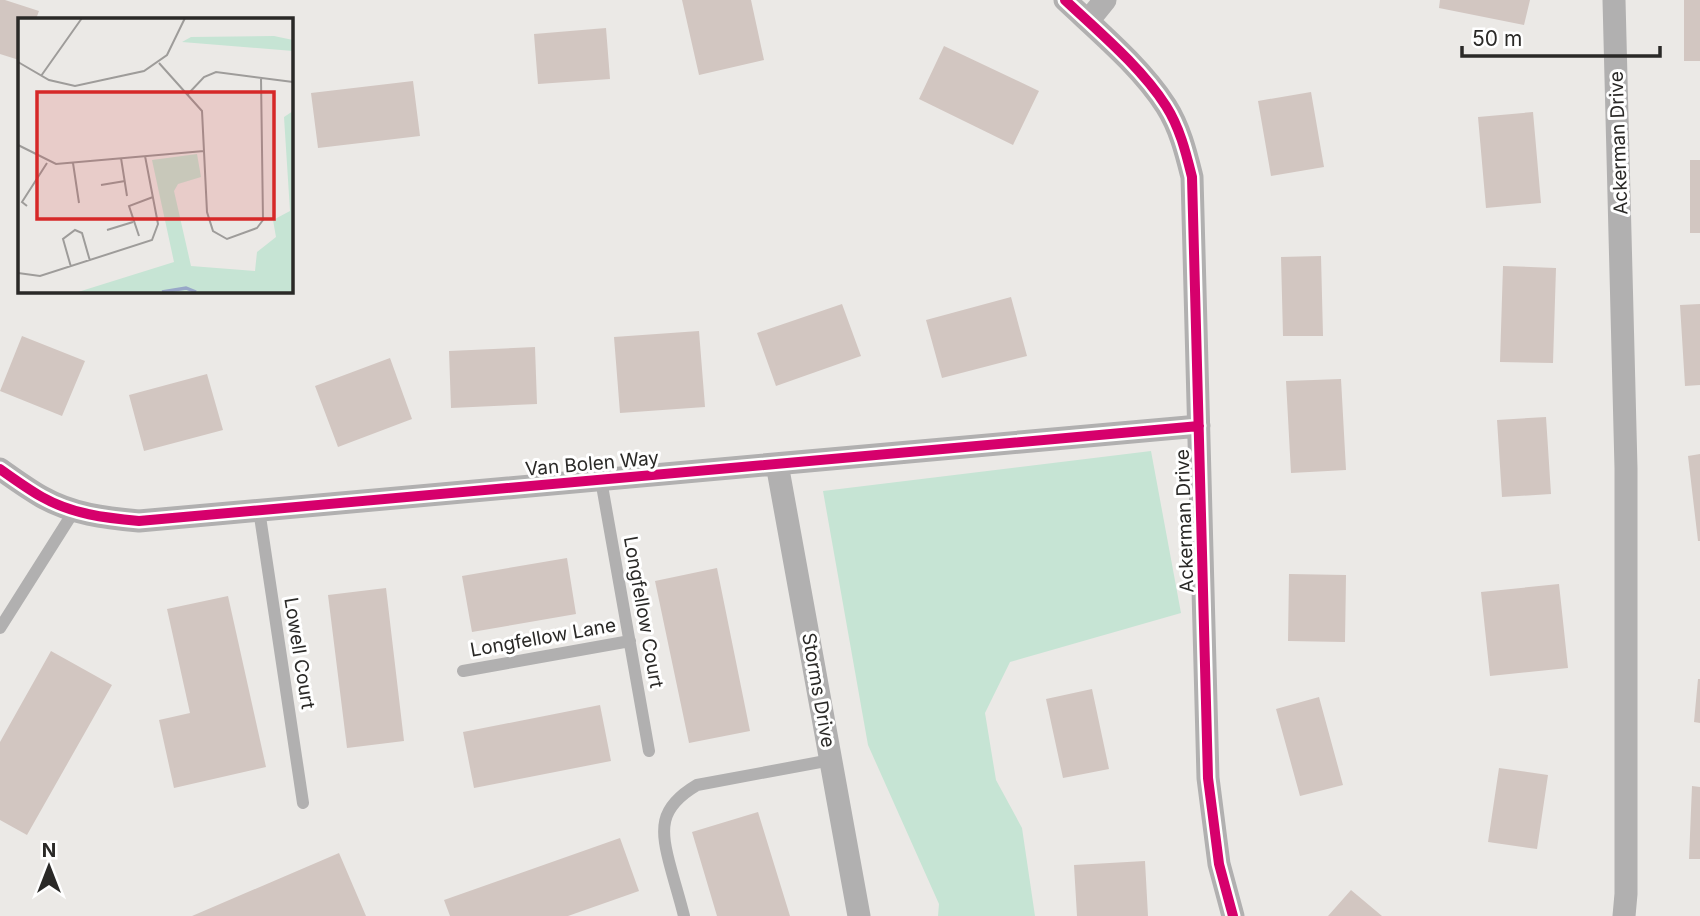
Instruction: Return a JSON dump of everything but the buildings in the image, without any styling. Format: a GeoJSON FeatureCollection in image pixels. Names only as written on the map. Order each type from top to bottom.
{"type":"FeatureCollection","features":[{"type":"Feature","properties":{"kind":"street","name":"Ackerman Drive"},"geometry":{"type":"LineString","coordinates":[[1065,0],[1148,81],[1167,108],[1183,141],[1192,177],[1208,778],[1219,864],[1233,916]]}},
{"type":"Feature","properties":{"kind":"street"},"geometry":{"type":"LineString","coordinates":[[1088,21],[1105,0]]}},
{"type":"Feature","properties":{"kind":"street","name":"Ackerman Drive"},"geometry":{"type":"LineString","coordinates":[[1614,0],[1626,468],[1624,916]]}},
{"type":"Feature","properties":{"kind":"street","name":"Van Bolen Way"},"geometry":{"type":"LineString","coordinates":[[0,469],[43,498],[74,511],[104,518],[139,521],[1199,426]]}},
{"type":"Feature","properties":{"kind":"street","name":"Storms Drive"},"geometry":{"type":"LineString","coordinates":[[777,464],[859,916]]}},
{"type":"Feature","properties":{"kind":"lane","name":"Longfellow Court"},"geometry":{"type":"LineString","coordinates":[[601,480],[649,751]]}},
{"type":"Feature","properties":{"kind":"lane","name":"Lowell Court"},"geometry":{"type":"LineString","coordinates":[[259,510],[303,803]]}},
{"type":"Feature","properties":{"kind":"lane"},"geometry":{"type":"LineString","coordinates":[[0,628],[74,511]]}},
{"type":"Feature","properties":{"kind":"lane","name":"Longfellow Lane"},"geometry":{"type":"LineString","coordinates":[[463,671],[629,641]]}},
{"type":"Feature","properties":{"kind":"lane"},"geometry":{"type":"LineString","coordinates":[[684,916],[664,844],[664,824],[671,807],[682,794],[697,785],[831,760]]}},
{"type":"Feature","properties":{"kind":"green space"},"geometry":{"type":"Polygon","coordinates":[[[1151,451],[1181,613],[1010,662],[985,713],[996,780],[1022,828],[1035,916],[938,916],[939,904],[868,745],[823,491],[1151,451]]]}},
{"type":"Feature","properties":{"kind":"cycle path"},"geometry":{"type":"LineString","coordinates":[[1065,0],[1119,50],[1156,92],[1175,123],[1192,177],[1208,778],[1219,864],[1233,916]]}},
{"type":"Feature","properties":{"kind":"cycle path"},"geometry":{"type":"LineString","coordinates":[[0,469],[37,494],[65,508],[101,517],[139,521],[1199,426]]}}]}
